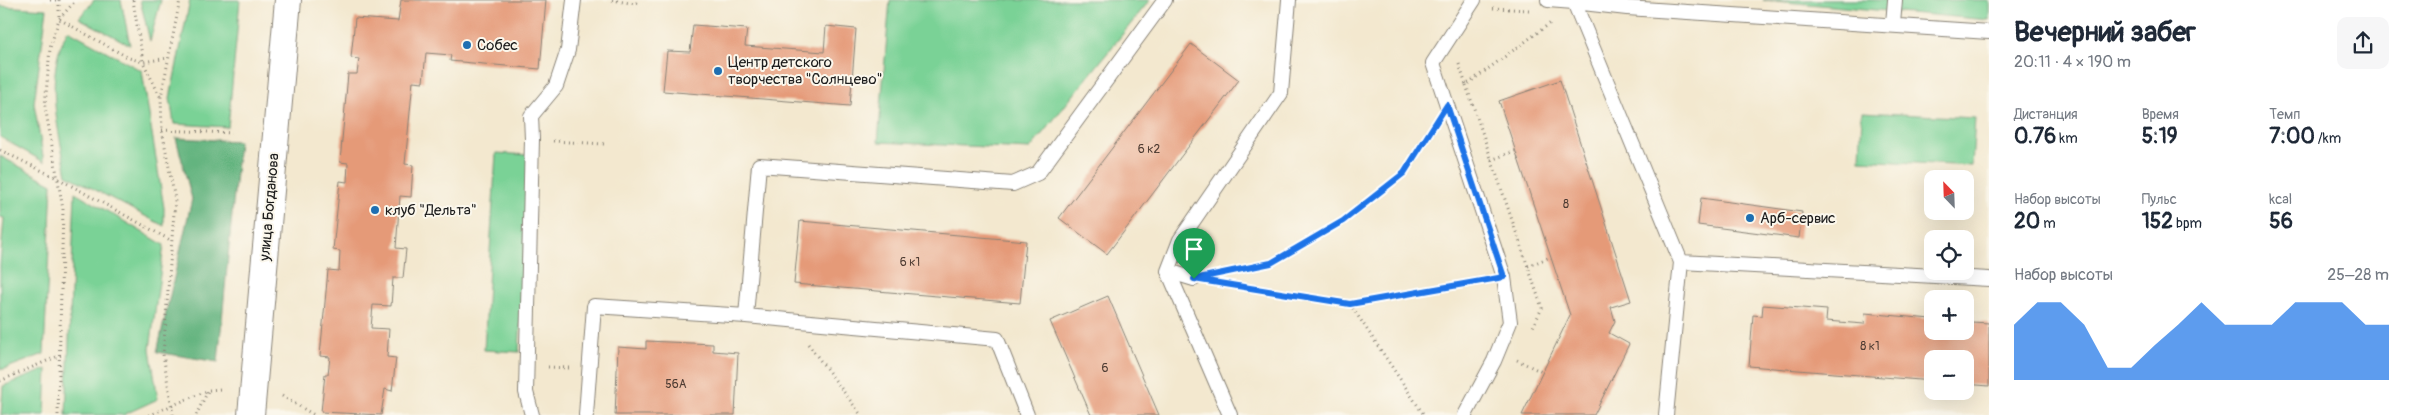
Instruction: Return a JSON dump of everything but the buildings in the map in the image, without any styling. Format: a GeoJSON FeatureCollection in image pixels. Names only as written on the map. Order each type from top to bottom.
{"type":"FeatureCollection","features":[{"type":"Feature","properties":{"kind":"street","name":"улица Богданова"},"geometry":{"type":"LineString","coordinates":[[251,415],[288,0]]}},
{"type":"Feature","properties":{"kind":"lane"},"geometry":{"type":"LineString","coordinates":[[532,415],[526,392],[528,366],[531,116],[556,86],[568,50],[574,0]]}},
{"type":"Feature","properties":{"kind":"lane"},"geometry":{"type":"LineString","coordinates":[[746,316],[759,165],[1013,184],[1038,173],[1165,0]]}},
{"type":"Feature","properties":{"kind":"lane"},"geometry":{"type":"LineString","coordinates":[[1230,415],[1168,271],[1180,240],[1281,93],[1289,0]]}},
{"type":"Feature","properties":{"kind":"lane"},"geometry":{"type":"LineString","coordinates":[[1465,415],[1494,361],[1510,322],[1504,277],[1434,63],[1474,0]]}},
{"type":"Feature","properties":{"kind":"lane"},"geometry":{"type":"LineString","coordinates":[[1548,0],[1627,8],[1893,24],[1989,32]]}},
{"type":"Feature","properties":{"kind":"lane"},"geometry":{"type":"LineString","coordinates":[[1893,24],[1895,0]]}},
{"type":"Feature","properties":{"kind":"lane"},"geometry":{"type":"LineString","coordinates":[[1574,2],[1681,262],[1666,415]]}},
{"type":"Feature","properties":{"kind":"lane"},"geometry":{"type":"LineString","coordinates":[[1681,262],[1989,279]]}},
{"type":"Feature","properties":{"kind":"lane"},"geometry":{"type":"LineString","coordinates":[[1168,271],[1194,279]]}},
{"type":"Feature","properties":{"kind":"lane"},"geometry":{"type":"LineString","coordinates":[[586,415],[594,306],[746,316],[997,339],[1028,415]]}},
{"type":"Feature","properties":{"kind":"path"},"geometry":{"type":"LineString","coordinates":[[50,0],[59,0],[59,19],[50,48],[46,106],[63,209],[61,355],[58,415]]}},
{"type":"Feature","properties":{"kind":"path"},"geometry":{"type":"LineString","coordinates":[[59,19],[76,0]]}},
{"type":"Feature","properties":{"kind":"path"},"geometry":{"type":"LineString","coordinates":[[133,0],[143,62],[161,97]]}},
{"type":"Feature","properties":{"kind":"path"},"geometry":{"type":"LineString","coordinates":[[173,415],[163,354],[175,200],[162,130],[161,97],[180,0]]}},
{"type":"Feature","properties":{"kind":"path"},"geometry":{"type":"LineString","coordinates":[[612,0],[635,4],[640,0]]}},
{"type":"Feature","properties":{"kind":"path"},"geometry":{"type":"LineString","coordinates":[[1489,15],[1494,7],[1538,10]]}},
{"type":"Feature","properties":{"kind":"path"},"geometry":{"type":"LineString","coordinates":[[1463,55],[1458,63],[1466,85],[1556,18]]}},
{"type":"Feature","properties":{"kind":"path"},"geometry":{"type":"LineString","coordinates":[[59,19],[129,58],[143,62],[168,58]]}},
{"type":"Feature","properties":{"kind":"path"},"geometry":{"type":"LineString","coordinates":[[1194,279],[1271,263],[1343,221],[1404,173],[1447,105]]}},
{"type":"Feature","properties":{"kind":"path"},"geometry":{"type":"LineString","coordinates":[[162,130],[232,133]]}},
{"type":"Feature","properties":{"kind":"path"},"geometry":{"type":"LineString","coordinates":[[556,141],[604,144]]}},
{"type":"Feature","properties":{"kind":"path"},"geometry":{"type":"LineString","coordinates":[[0,150],[59,179],[172,241]]}},
{"type":"Feature","properties":{"kind":"path"},"geometry":{"type":"LineString","coordinates":[[1491,160],[1515,151]]}},
{"type":"Feature","properties":{"kind":"path"},"geometry":{"type":"LineString","coordinates":[[1528,266],[1550,257]]}},
{"type":"Feature","properties":{"kind":"path"},"geometry":{"type":"LineString","coordinates":[[1194,279],[1350,304],[1504,277]]}},
{"type":"Feature","properties":{"kind":"path"},"geometry":{"type":"LineString","coordinates":[[1350,304],[1424,415]]}},
{"type":"Feature","properties":{"kind":"path"},"geometry":{"type":"LineString","coordinates":[[790,320],[861,415]]}},
{"type":"Feature","properties":{"kind":"path"},"geometry":{"type":"LineString","coordinates":[[0,381],[61,355]]}},
{"type":"Feature","properties":{"kind":"path"},"geometry":{"type":"LineString","coordinates":[[1517,360],[1542,372]]}},
{"type":"Feature","properties":{"kind":"path"},"geometry":{"type":"LineString","coordinates":[[528,366],[589,370]]}},
{"type":"Feature","properties":{"kind":"path"},"geometry":{"type":"LineString","coordinates":[[149,415],[209,390],[221,389]]}},
{"type":"Feature","properties":{"kind":"path"},"geometry":{"type":"LineString","coordinates":[[196,415],[209,390]]}},
{"type":"Feature","properties":{"kind":"path"},"geometry":{"type":"LineString","coordinates":[[282,396],[314,415]]}},
{"type":"Feature","properties":{"kind":"green space"},"geometry":{"type":"Polygon","coordinates":[[[94,0],[121,0],[130,45],[79,18],[94,0]]]}},
{"type":"Feature","properties":{"kind":"green space"},"geometry":{"type":"Polygon","coordinates":[[[140,0],[161,0],[150,41],[140,0]]]}},
{"type":"Feature","properties":{"kind":"green space"},"geometry":{"type":"Polygon","coordinates":[[[190,0],[240,0],[228,127],[174,124],[170,98],[190,0]]]}},
{"type":"Feature","properties":{"kind":"green space"},"geometry":{"type":"Polygon","coordinates":[[[890,0],[1150,0],[1030,149],[878,142],[890,0]]]}},
{"type":"Feature","properties":{"kind":"green space"},"geometry":{"type":"Polygon","coordinates":[[[1763,0],[1989,0],[1989,20],[1763,0]]]}},
{"type":"Feature","properties":{"kind":"green space"},"geometry":{"type":"Polygon","coordinates":[[[0,6],[47,9],[34,103],[44,162],[0,137],[0,6]]]}},
{"type":"Feature","properties":{"kind":"green space"},"geometry":{"type":"Polygon","coordinates":[[[68,30],[142,71],[164,208],[164,226],[67,175],[57,120],[54,83],[60,47],[68,30]]]}},
{"type":"Feature","properties":{"kind":"green space"},"geometry":{"type":"Polygon","coordinates":[[[1862,112],[1975,118],[1972,166],[1860,160],[1862,112]]]}},
{"type":"Feature","properties":{"kind":"green space"},"geometry":{"type":"Polygon","coordinates":[[[176,138],[239,141],[218,362],[157,352],[192,199],[176,138]]]}},
{"type":"Feature","properties":{"kind":"green space"},"geometry":{"type":"Polygon","coordinates":[[[496,153],[530,155],[519,352],[484,350],[496,153]]]}},
{"type":"Feature","properties":{"kind":"green space"},"geometry":{"type":"Polygon","coordinates":[[[0,156],[52,184],[44,354],[4,369],[0,369],[0,265],[4,218],[0,217],[0,156]]]}},
{"type":"Feature","properties":{"kind":"green space"},"geometry":{"type":"Polygon","coordinates":[[[75,192],[164,245],[150,349],[158,399],[123,415],[66,415],[75,192]]]}},
{"type":"Feature","properties":{"kind":"green space"},"geometry":{"type":"Polygon","coordinates":[[[47,369],[45,415],[1,415],[3,386],[47,369]]]}},
{"type":"Feature","properties":{"kind":"place","name":"Собес"},"geometry":{"type":"Point","coordinates":[467,45]}},
{"type":"Feature","properties":{"kind":"place","name":"Центр детского творчества \"Солнцево\""},"geometry":{"type":"Point","coordinates":[718,71]}},
{"type":"Feature","properties":{"kind":"place","name":"клуб \"Дельта\""},"geometry":{"type":"Point","coordinates":[375,210]}},
{"type":"Feature","properties":{"kind":"place","name":"Арб-сервис"},"geometry":{"type":"Point","coordinates":[1750,218]}},
{"type":"Feature","properties":{"kind":"route"},"geometry":{"type":"LineString","coordinates":[[1447,105],[1504,277],[1350,304],[1194,279],[1271,263],[1343,221],[1404,173],[1447,105]]}}]}
